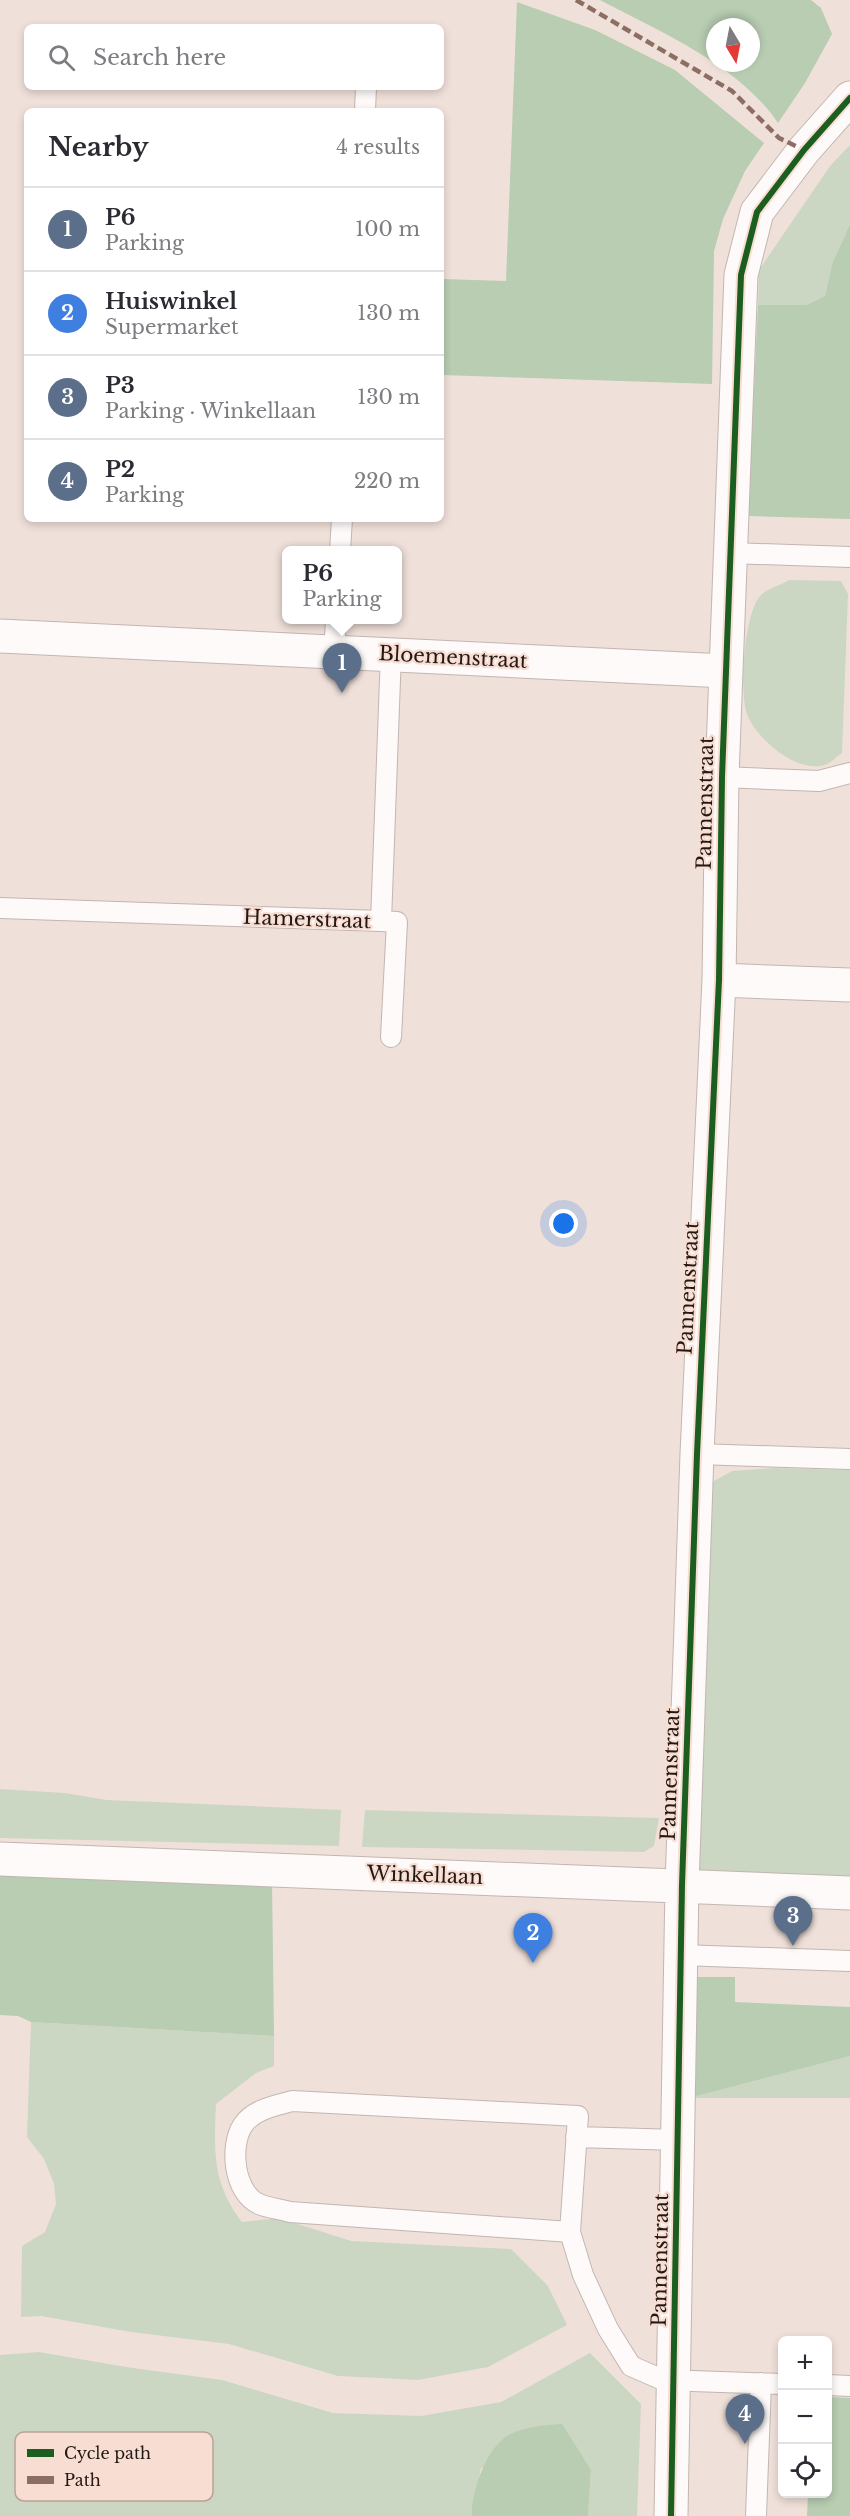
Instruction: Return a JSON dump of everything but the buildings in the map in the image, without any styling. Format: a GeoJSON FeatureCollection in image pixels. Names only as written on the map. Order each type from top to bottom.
{"type":"FeatureCollection","features":[{"type":"Feature","properties":{"kind":"street","name":"Pannenstraat"},"geometry":{"type":"LineString","coordinates":[[671,2516],[682,1885],[697,1454],[719,981],[722,777],[741,274],[757,212],[804,150],[850,98]]}},
{"type":"Feature","properties":{"kind":"street","name":"Bloemenstraat"},"geometry":{"type":"LineString","coordinates":[[0,636],[335,635],[391,653],[726,671]]}},
{"type":"Feature","properties":{"kind":"street"},"geometry":{"type":"LineString","coordinates":[[719,981],[850,985]]}},
{"type":"Feature","properties":{"kind":"street","name":"Winkellaan"},"geometry":{"type":"LineString","coordinates":[[0,1859],[850,1893]]}},
{"type":"Feature","properties":{"kind":"lane"},"geometry":{"type":"LineString","coordinates":[[365,108],[366,90]]}},
{"type":"Feature","properties":{"kind":"lane"},"geometry":{"type":"LineString","coordinates":[[340,546],[342,522]]}},
{"type":"Feature","properties":{"kind":"lane"},"geometry":{"type":"LineString","coordinates":[[730,553],[850,557]]}},
{"type":"Feature","properties":{"kind":"lane","name":"Hamerstraat"},"geometry":{"type":"LineString","coordinates":[[0,908],[381,921],[391,653]]}},
{"type":"Feature","properties":{"kind":"lane"},"geometry":{"type":"LineString","coordinates":[[722,777],[819,781],[850,773]]}},
{"type":"Feature","properties":{"kind":"lane"},"geometry":{"type":"LineString","coordinates":[[381,921],[397,922],[391,1037]]}},
{"type":"Feature","properties":{"kind":"lane"},"geometry":{"type":"LineString","coordinates":[[697,1454],[850,1459]]}},
{"type":"Feature","properties":{"kind":"lane"},"geometry":{"type":"LineString","coordinates":[[681,1955],[850,1961]]}},
{"type":"Feature","properties":{"kind":"lane"},"geometry":{"type":"LineString","coordinates":[[570,2232],[291,2212],[256,2203],[239,2181],[233,2154],[243,2125],[262,2109],[292,2101],[578,2116],[570,2232],[583,2275],[608,2329],[631,2366],[663,2380],[778,2384]]}},
{"type":"Feature","properties":{"kind":"lane"},"geometry":{"type":"LineString","coordinates":[[576,2137],[679,2140]]}},
{"type":"Feature","properties":{"kind":"lane"},"geometry":{"type":"LineString","coordinates":[[756,2516],[761,2383]]}},
{"type":"Feature","properties":{"kind":"lane"},"geometry":{"type":"LineString","coordinates":[[832,2385],[850,2386]]}},
{"type":"Feature","properties":{"kind":"green space"},"geometry":{"type":"Polygon","coordinates":[[[600,0],[811,0],[821,8],[832,34],[805,83],[778,123],[762,103],[727,72],[760,72],[760,18],[706,18],[706,58],[600,0]]]}},
{"type":"Feature","properties":{"kind":"green space"},"geometry":{"type":"Polygon","coordinates":[[[517,2],[595,30],[675,70],[764,143],[745,171],[723,219],[714,251],[712,384],[444,375],[444,279],[506,281],[517,2]]]}},
{"type":"Feature","properties":{"kind":"green space"},"geometry":{"type":"Polygon","coordinates":[[[850,145],[850,224],[832,264],[825,296],[806,305],[758,305],[759,270],[830,166],[850,145]]]}},
{"type":"Feature","properties":{"kind":"green space"},"geometry":{"type":"Polygon","coordinates":[[[850,224],[850,519],[748,516],[758,305],[806,305],[825,296],[832,264],[850,224]]]}},
{"type":"Feature","properties":{"kind":"green space"},"geometry":{"type":"Polygon","coordinates":[[[789,580],[841,581],[848,594],[842,753],[829,763],[816,766],[804,765],[792,760],[769,744],[752,724],[745,703],[744,654],[750,619],[755,605],[760,596],[789,580]]]}},
{"type":"Feature","properties":{"kind":"green space"},"geometry":{"type":"Polygon","coordinates":[[[775,1468],[850,1470],[850,1882],[698,1877],[712,1482],[732,1471],[775,1468]]]}},
{"type":"Feature","properties":{"kind":"green space"},"geometry":{"type":"Polygon","coordinates":[[[0,1789],[65,1793],[107,1800],[341,1810],[339,1846],[0,1838],[0,1789]]]}},
{"type":"Feature","properties":{"kind":"green space"},"geometry":{"type":"Polygon","coordinates":[[[365,1810],[659,1818],[654,1846],[644,1852],[362,1847],[365,1810]]]}},
{"type":"Feature","properties":{"kind":"green space"},"geometry":{"type":"Polygon","coordinates":[[[0,1873],[272,1879],[274,2036],[31,2022],[18,2016],[0,2015],[0,1873]]]}},
{"type":"Feature","properties":{"kind":"green space"},"geometry":{"type":"Polygon","coordinates":[[[693,1977],[735,1977],[735,2002],[850,2007],[850,2056],[689,2098],[693,1977]]]}},
{"type":"Feature","properties":{"kind":"green space"},"geometry":{"type":"Polygon","coordinates":[[[31,2022],[274,2036],[274,2066],[256,2073],[216,2104],[215,2152],[220,2180],[232,2208],[242,2222],[279,2218],[351,2241],[511,2249],[548,2286],[567,2325],[488,2367],[418,2380],[338,2376],[229,2344],[131,2332],[41,2316],[21,2317],[22,2246],[45,2232],[56,2204],[54,2184],[44,2159],[27,2137],[31,2022]]]}},
{"type":"Feature","properties":{"kind":"green space"},"geometry":{"type":"Polygon","coordinates":[[[850,2056],[850,2098],[689,2098],[850,2056]]]}},
{"type":"Feature","properties":{"kind":"green space"},"geometry":{"type":"Polygon","coordinates":[[[39,2352],[222,2380],[333,2413],[421,2416],[501,2402],[590,2353],[641,2404],[637,2516],[588,2516],[591,2470],[481,2468],[472,2516],[0,2516],[0,2355],[39,2352]]]}},
{"type":"Feature","properties":{"kind":"green space"},"geometry":{"type":"Polygon","coordinates":[[[832,2397],[850,2398],[850,2516],[807,2516],[808,2498],[832,2498],[832,2397]]]}},
{"type":"Feature","properties":{"kind":"green space"},"geometry":{"type":"Polygon","coordinates":[[[562,2424],[591,2470],[588,2516],[472,2516],[474,2495],[481,2472],[499,2442],[519,2430],[562,2424]]]}},
{"type":"Feature","properties":{"kind":"marked path"},"geometry":{"type":"LineString","coordinates":[[576,0],[732,91],[779,138],[804,150]]}},
{"type":"Feature","properties":{"kind":"cycle path"},"geometry":{"type":"LineString","coordinates":[[671,2516],[682,1885],[697,1454],[719,980],[722,777],[741,275],[757,212],[804,150],[850,98]]}},
{"type":"Feature","properties":{"kind":"place","name":"P6"},"geometry":{"type":"Point","coordinates":[342,693]}},
{"type":"Feature","properties":{"kind":"place","name":"P3"},"geometry":{"type":"Point","coordinates":[793,1946]}},
{"type":"Feature","properties":{"kind":"place","name":"Huiswinkel"},"geometry":{"type":"Point","coordinates":[533,1963]}},
{"type":"Feature","properties":{"kind":"place","name":"P2"},"geometry":{"type":"Point","coordinates":[745,2444]}}]}
